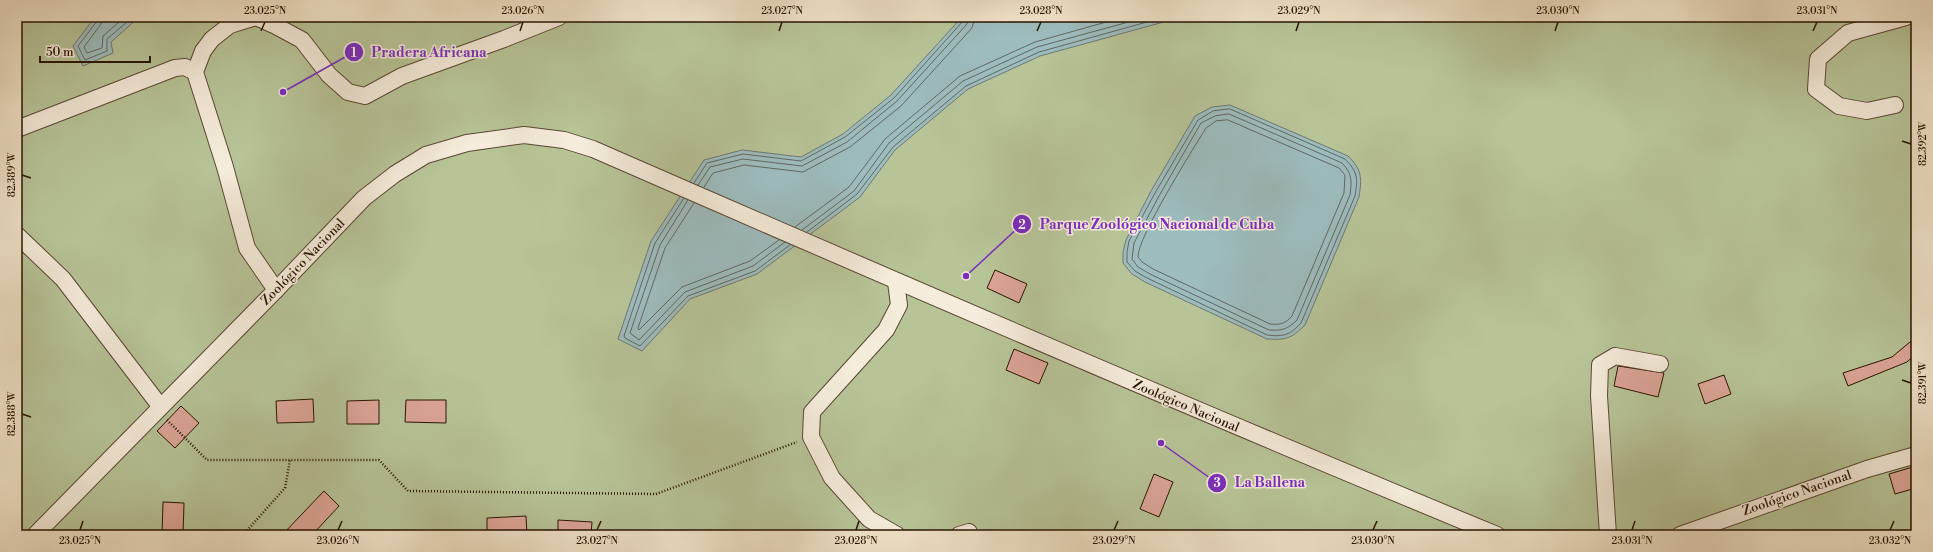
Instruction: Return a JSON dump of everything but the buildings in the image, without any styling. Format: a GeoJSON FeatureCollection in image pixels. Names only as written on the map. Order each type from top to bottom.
{"type":"FeatureCollection","features":[{"type":"Feature","properties":{"kind":"street"},"geometry":{"type":"LineString","coordinates":[[276,290],[247,248],[225,167],[196,72],[203,51],[212,39],[230,25],[256,17],[302,40],[330,75],[348,92],[365,96],[402,76],[504,39],[559,17]]}},
{"type":"Feature","properties":{"kind":"street"},"geometry":{"type":"LineString","coordinates":[[1895,105],[1867,111],[1839,106],[1816,89],[1818,60],[1848,33],[1906,17]]}},
{"type":"Feature","properties":{"kind":"street"},"geometry":{"type":"LineString","coordinates":[[17,129],[175,68],[185,67],[196,72]]}},
{"type":"Feature","properties":{"kind":"street","name":"Zoológico Nacional"},"geometry":{"type":"LineString","coordinates":[[35,535],[160,406],[276,290],[364,198],[395,174],[426,155],[467,143],[524,135],[564,140],[593,149],[877,274],[1258,437],[1497,535]]}},
{"type":"Feature","properties":{"kind":"street"},"geometry":{"type":"LineString","coordinates":[[17,235],[63,280],[160,406]]}},
{"type":"Feature","properties":{"kind":"street"},"geometry":{"type":"LineString","coordinates":[[896,282],[900,305],[886,330],[812,412],[810,437],[832,478],[869,519],[897,535]]}},
{"type":"Feature","properties":{"kind":"street"},"geometry":{"type":"LineString","coordinates":[[1608,535],[1600,396],[1600,365],[1615,356],[1660,364]]}},
{"type":"Feature","properties":{"kind":"street","name":"Zoológico Nacional"},"geometry":{"type":"LineString","coordinates":[[1680,535],[1867,469],[1916,455]]}},
{"type":"Feature","properties":{"kind":"path"},"geometry":{"type":"LineString","coordinates":[[160,406],[168,420],[207,460],[379,460],[408,491],[656,494],[810,437]]}},
{"type":"Feature","properties":{"kind":"path"},"geometry":{"type":"LineString","coordinates":[[243,535],[285,488],[290,460]]}},
{"type":"Feature","properties":{"kind":"green space"},"geometry":{"type":"Polygon","coordinates":[[[17,17],[1916,17],[1916,535],[17,535],[17,17]]]}},
{"type":"Feature","properties":{"kind":"water"},"geometry":{"type":"Polygon","coordinates":[[[95,17],[139,17],[111,42],[113,53],[83,66],[73,46],[95,17]]]}},
{"type":"Feature","properties":{"kind":"water"},"geometry":{"type":"Polygon","coordinates":[[[962,17],[1187,17],[1171,20],[1040,56],[968,89],[895,150],[860,197],[757,274],[690,299],[642,351],[618,339],[651,241],[704,160],[742,150],[801,157],[843,134],[891,95],[962,17]]]}},
{"type":"Feature","properties":{"kind":"water"},"geometry":{"type":"Polygon","coordinates":[[[1230,105],[1348,156],[1353,161],[1360,174],[1361,184],[1359,197],[1305,325],[1292,336],[1284,339],[1267,339],[1145,282],[1132,274],[1123,263],[1123,252],[1126,240],[1151,191],[1195,116],[1212,107],[1230,105]]]}},
{"type":"Feature","properties":{"kind":"place","name":"Pradera Africana"},"geometry":{"type":"Point","coordinates":[283,92]}},
{"type":"Feature","properties":{"kind":"place","name":"Parque Zoológico Nacional de Cuba"},"geometry":{"type":"Point","coordinates":[966,276]}},
{"type":"Feature","properties":{"kind":"place","name":"La Ballena"},"geometry":{"type":"Point","coordinates":[1161,443]}}]}
